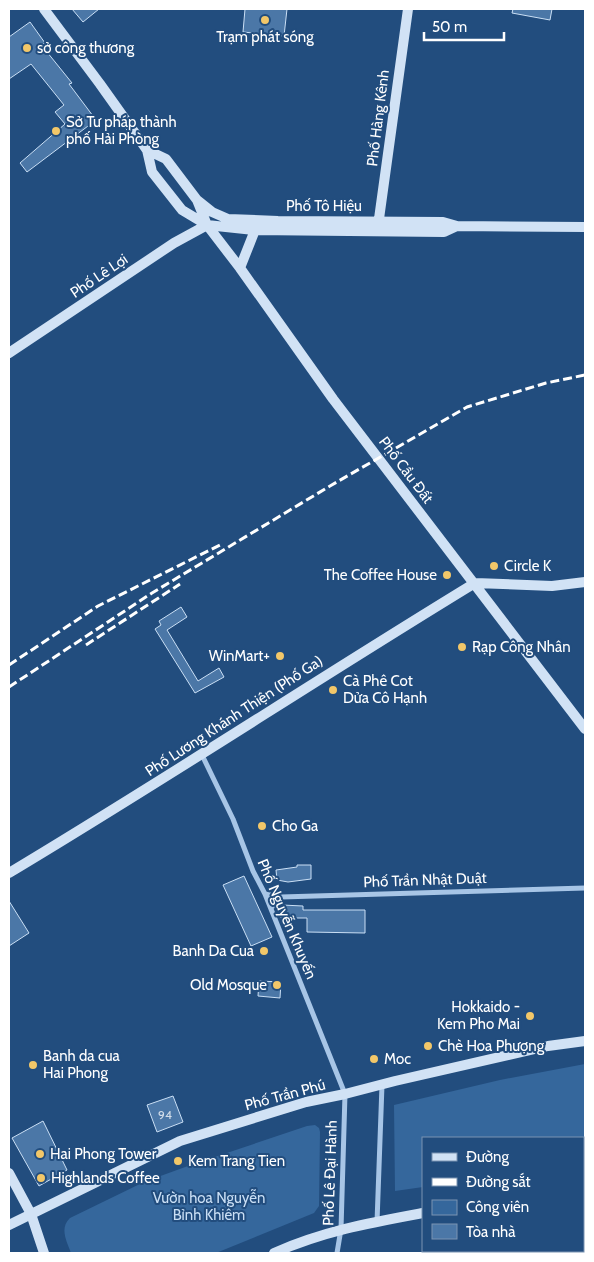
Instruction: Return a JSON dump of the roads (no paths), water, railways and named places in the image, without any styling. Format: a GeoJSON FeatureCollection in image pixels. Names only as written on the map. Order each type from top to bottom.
{"type":"FeatureCollection","features":[{"type":"Feature","properties":{"kind":"main road"},"geometry":{"type":"LineString","coordinates":[[44,9],[147,150],[152,172],[178,206],[206,225]]}},
{"type":"Feature","properties":{"kind":"main road","name":"Phố Hàng Kênh"},"geometry":{"type":"LineString","coordinates":[[378,226],[408,9]]}},
{"type":"Feature","properties":{"kind":"main road"},"geometry":{"type":"LineString","coordinates":[[147,150],[166,159],[197,200],[206,225]]}},
{"type":"Feature","properties":{"kind":"main road","name":"Phố Tô Hiệu"},"geometry":{"type":"LineString","coordinates":[[197,200],[212,212],[257,225]]}},
{"type":"Feature","properties":{"kind":"main road","name":"Phố Tô Hiệu"},"geometry":{"type":"LineString","coordinates":[[206,225],[378,226],[443,222],[458,226],[585,227]]}},
{"type":"Feature","properties":{"kind":"main road","name":"Phố Cầu Đất"},"geometry":{"type":"LineString","coordinates":[[206,225],[240,268],[333,399],[585,729]]}},
{"type":"Feature","properties":{"kind":"main road","name":"Phố Lê Lợi"},"geometry":{"type":"LineString","coordinates":[[9,353],[174,243],[206,225]]}},
{"type":"Feature","properties":{"kind":"main road"},"geometry":{"type":"LineString","coordinates":[[240,268],[257,225]]}},
{"type":"Feature","properties":{"kind":"main road"},"geometry":{"type":"LineString","coordinates":[[475,583],[552,586],[585,582]]}},
{"type":"Feature","properties":{"kind":"main road","name":"Phố Lương Khánh Thiện (Phố Ga)"},"geometry":{"type":"LineString","coordinates":[[9,873],[202,755],[364,650],[475,583]]}},
{"type":"Feature","properties":{"kind":"main road","name":"Phố Trần Phú"},"geometry":{"type":"LineString","coordinates":[[9,1225],[180,1141],[306,1102],[548,1046],[585,1041]]}},
{"type":"Feature","properties":{"kind":"main road"},"geometry":{"type":"LineString","coordinates":[[9,1173],[31,1214],[44,1253]]}},
{"type":"Feature","properties":{"kind":"main road"},"geometry":{"type":"LineString","coordinates":[[274,1253],[304,1240],[341,1229],[422,1213]]}},
{"type":"Feature","properties":{"kind":"street","name":"Phố Nguyễn Khuyến"},"geometry":{"type":"LineString","coordinates":[[202,755],[233,819],[253,871],[271,908],[345,1094]]}},
{"type":"Feature","properties":{"kind":"street","name":"Phố Trần Nhật Duật"},"geometry":{"type":"LineString","coordinates":[[265,894],[281,897],[585,888]]}},
{"type":"Feature","properties":{"kind":"street"},"geometry":{"type":"LineString","coordinates":[[271,908],[281,897]]}},
{"type":"Feature","properties":{"kind":"street"},"geometry":{"type":"LineString","coordinates":[[377,1222],[382,1084]]}},
{"type":"Feature","properties":{"kind":"street","name":"Phố Lê Đại Hành"},"geometry":{"type":"LineString","coordinates":[[337,1253],[341,1229],[345,1094]]}},
{"type":"Feature","properties":{"kind":"railway"},"geometry":{"type":"LineString","coordinates":[[9,687],[152,593],[330,486],[467,407],[546,383],[585,375]]}},
{"type":"Feature","properties":{"kind":"railway"},"geometry":{"type":"LineString","coordinates":[[9,665],[98,606],[222,544]]}},
{"type":"Feature","properties":{"kind":"railway"},"geometry":{"type":"LineString","coordinates":[[86,645],[180,584]]}},
{"type":"Feature","properties":{"kind":"place","name":"Trạm phát sóng"},"geometry":{"type":"Point","coordinates":[265,20]}},
{"type":"Feature","properties":{"kind":"place","name":"sở công thương"},"geometry":{"type":"Point","coordinates":[27,48]}},
{"type":"Feature","properties":{"kind":"place","name":"Sở Tư pháp thành phố Hải Phòng"},"geometry":{"type":"Point","coordinates":[56,131]}},
{"type":"Feature","properties":{"kind":"place","name":"Circle K"},"geometry":{"type":"Point","coordinates":[494,566]}},
{"type":"Feature","properties":{"kind":"place","name":"The Coffee House"},"geometry":{"type":"Point","coordinates":[447,575]}},
{"type":"Feature","properties":{"kind":"place","name":"Rạp Công Nhân"},"geometry":{"type":"Point","coordinates":[462,647]}},
{"type":"Feature","properties":{"kind":"place","name":"WinMart+"},"geometry":{"type":"Point","coordinates":[280,656]}},
{"type":"Feature","properties":{"kind":"place","name":"Cà Phê Cot Dửa Cô Hạnh"},"geometry":{"type":"Point","coordinates":[333,690]}},
{"type":"Feature","properties":{"kind":"place","name":"Cho Ga"},"geometry":{"type":"Point","coordinates":[262,826]}},
{"type":"Feature","properties":{"kind":"place","name":"Banh Da Cua"},"geometry":{"type":"Point","coordinates":[264,951]}},
{"type":"Feature","properties":{"kind":"place","name":"Old Mosque"},"geometry":{"type":"Point","coordinates":[277,985]}},
{"type":"Feature","properties":{"kind":"place","name":"Hokkaido - Kem Pho Mai"},"geometry":{"type":"Point","coordinates":[530,1016]}},
{"type":"Feature","properties":{"kind":"place","name":"Chè Hoa Phượng"},"geometry":{"type":"Point","coordinates":[428,1046]}},
{"type":"Feature","properties":{"kind":"place","name":"Moc"},"geometry":{"type":"Point","coordinates":[374,1059]}},
{"type":"Feature","properties":{"kind":"place","name":"Banh da cua Hai Phong"},"geometry":{"type":"Point","coordinates":[33,1065]}},
{"type":"Feature","properties":{"kind":"place","name":"Hai Phong Tower"},"geometry":{"type":"Point","coordinates":[40,1154]}},
{"type":"Feature","properties":{"kind":"place","name":"Kem Trang Tien"},"geometry":{"type":"Point","coordinates":[178,1161]}},
{"type":"Feature","properties":{"kind":"place","name":"Highlands Coffee"},"geometry":{"type":"Point","coordinates":[41,1178]}},
{"type":"Feature","properties":{"kind":"park label","name":"Vườn hoa Nguyễn Bỉnh Khiêm"},"geometry":{"type":"Point","coordinates":[209,1206]}}]}
